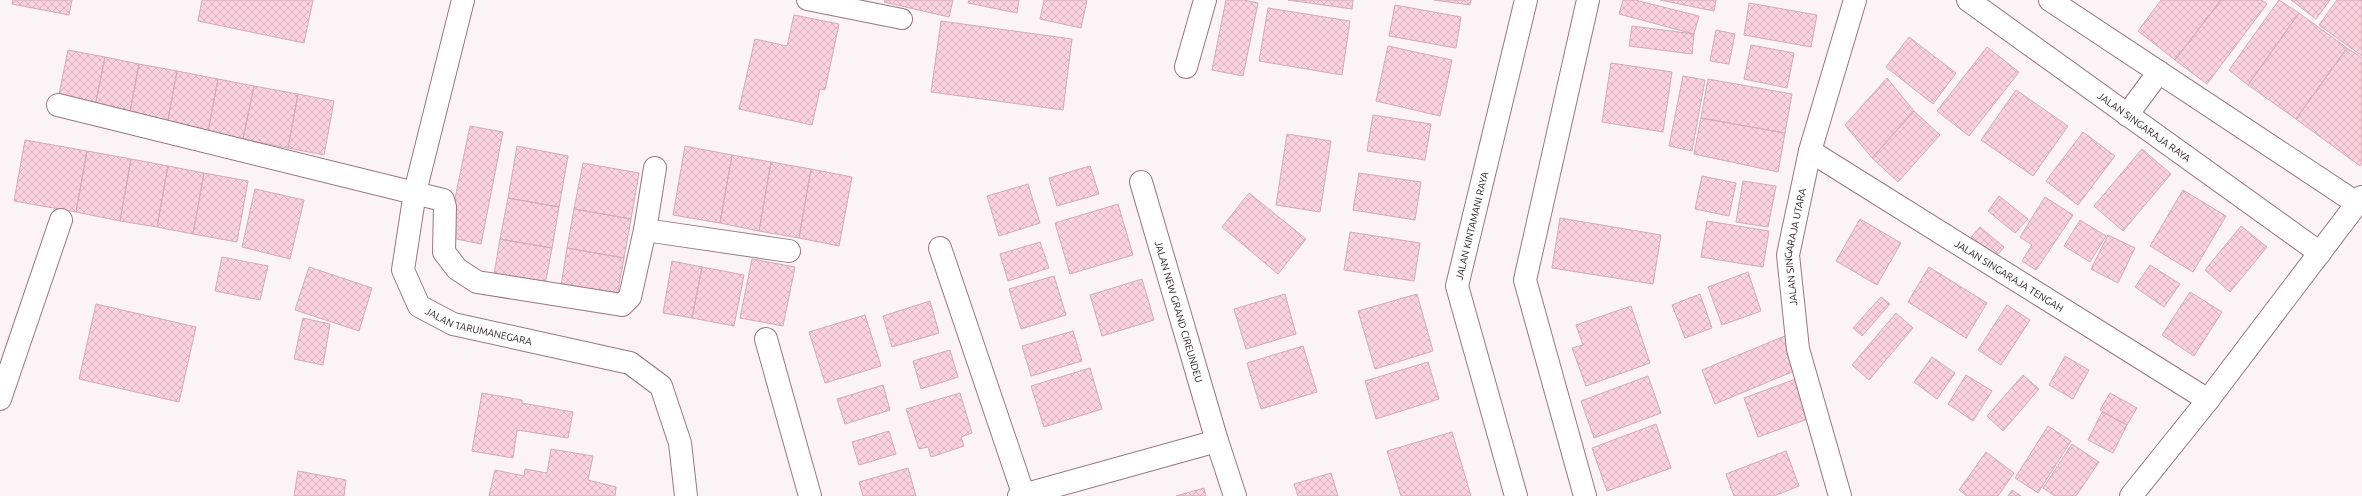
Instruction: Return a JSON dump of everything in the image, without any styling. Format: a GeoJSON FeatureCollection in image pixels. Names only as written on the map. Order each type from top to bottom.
{"type":"FeatureCollection","features":[{"type":"Feature","properties":{"kind":"street","name":"JALAN TARUMANEGARA"},"geometry":{"type":"LineString","coordinates":[[462,0],[415,192],[403,270],[419,306],[453,324],[630,364],[661,386],[680,443],[686,496]]}},
{"type":"Feature","properties":{"kind":"street"},"geometry":{"type":"LineString","coordinates":[[1186,67],[1205,0]]}},
{"type":"Feature","properties":{"kind":"street","name":"JALAN KINTAMANI RAYA"},"geometry":{"type":"LineString","coordinates":[[1516,496],[1457,286],[1526,0]]}},
{"type":"Feature","properties":{"kind":"street"},"geometry":{"type":"LineString","coordinates":[[1585,496],[1525,280],[1588,0]]}},
{"type":"Feature","properties":{"kind":"street","name":"JALAN SINGARAJA UTARA"},"geometry":{"type":"LineString","coordinates":[[1840,496],[1798,349],[1788,255],[1810,151],[1855,0]]}},
{"type":"Feature","properties":{"kind":"street","name":"JALAN SINGARAJA RAYA"},"geometry":{"type":"LineString","coordinates":[[1968,0],[2320,253]]}},
{"type":"Feature","properties":{"kind":"street"},"geometry":{"type":"LineString","coordinates":[[2050,0],[2159,72],[2360,200],[2208,400],[2131,496]]}},
{"type":"Feature","properties":{"kind":"street"},"geometry":{"type":"LineString","coordinates":[[2128,115],[2159,72]]}},
{"type":"Feature","properties":{"kind":"street"},"geometry":{"type":"LineString","coordinates":[[58,105],[443,200],[445,207],[444,252],[457,269],[477,282],[604,304],[622,305],[630,297],[645,230],[655,168]]}},
{"type":"Feature","properties":{"kind":"street","name":"JALAN SINGARAJA TENGAH"},"geometry":{"type":"LineString","coordinates":[[1810,151],[2208,400]]}},
{"type":"Feature","properties":{"kind":"street","name":"JALAN NEW GRAND CIREUNDEU"},"geometry":{"type":"LineString","coordinates":[[1141,182],[1217,441],[1235,496]]}},
{"type":"Feature","properties":{"kind":"street"},"geometry":{"type":"LineString","coordinates":[[0,399],[61,220]]}},
{"type":"Feature","properties":{"kind":"street"},"geometry":{"type":"LineString","coordinates":[[645,230],[789,251]]}},
{"type":"Feature","properties":{"kind":"street"},"geometry":{"type":"LineString","coordinates":[[940,248],[1022,496],[1217,441]]}},
{"type":"Feature","properties":{"kind":"street"},"geometry":{"type":"LineString","coordinates":[[766,339],[810,496]]}},
{"type":"Feature","properties":{"kind":"lane"},"geometry":{"type":"LineString","coordinates":[[807,0],[902,19]]}},
{"type":"Feature","properties":{"kind":"building"},"geometry":{"type":"Polygon","coordinates":[[[13,0],[72,0],[69,15],[12,4],[13,0]]]}},
{"type":"Feature","properties":{"kind":"building"},"geometry":{"type":"Polygon","coordinates":[[[202,0],[313,0],[304,43],[198,21],[202,0]]]}},
{"type":"Feature","properties":{"kind":"building"},"geometry":{"type":"Polygon","coordinates":[[[885,0],[953,0],[949,17],[884,2],[885,0]]]}},
{"type":"Feature","properties":{"kind":"building"},"geometry":{"type":"Polygon","coordinates":[[[969,0],[1019,0],[1017,13],[968,3],[969,0]]]}},
{"type":"Feature","properties":{"kind":"building"},"geometry":{"type":"Polygon","coordinates":[[[1044,0],[1087,0],[1081,28],[1040,19],[1044,0]]]}},
{"type":"Feature","properties":{"kind":"building"},"geometry":{"type":"Polygon","coordinates":[[[1226,0],[1244,0],[1258,3],[1243,76],[1212,70],[1226,0]]]}},
{"type":"Feature","properties":{"kind":"building"},"geometry":{"type":"Polygon","coordinates":[[[1288,0],[1353,0],[1352,9],[1288,0]]]}},
{"type":"Feature","properties":{"kind":"building"},"geometry":{"type":"Polygon","coordinates":[[[1434,0],[1471,0],[1470,5],[1434,0]]]}},
{"type":"Feature","properties":{"kind":"building"},"geometry":{"type":"Polygon","coordinates":[[[1623,0],[1635,0],[1699,16],[1694,34],[1619,14],[1623,0]]]}},
{"type":"Feature","properties":{"kind":"building"},"geometry":{"type":"Polygon","coordinates":[[[1660,0],[1716,0],[1714,11],[1660,0]]]}},
{"type":"Feature","properties":{"kind":"building"},"geometry":{"type":"Polygon","coordinates":[[[2161,0],[2221,0],[2175,60],[2138,31],[2161,0]]]}},
{"type":"Feature","properties":{"kind":"building"},"geometry":{"type":"Polygon","coordinates":[[[2221,0],[2262,0],[2267,4],[2207,84],[2175,60],[2221,0]]]}},
{"type":"Feature","properties":{"kind":"building"},"geometry":{"type":"Polygon","coordinates":[[[2279,0],[2299,13],[2248,85],[2229,70],[2279,0]]]}},
{"type":"Feature","properties":{"kind":"building"},"geometry":{"type":"Polygon","coordinates":[[[2291,0],[2330,0],[2316,19],[2291,0]]]}},
{"type":"Feature","properties":{"kind":"building"},"geometry":{"type":"Polygon","coordinates":[[[2337,0],[2362,0],[2362,56],[2319,25],[2337,0]]]}},
{"type":"Feature","properties":{"kind":"building"},"geometry":{"type":"Polygon","coordinates":[[[1749,3],[1817,15],[1811,47],[1744,35],[1749,3]]]}},
{"type":"Feature","properties":{"kind":"building"},"geometry":{"type":"Polygon","coordinates":[[[1395,5],[1461,17],[1456,48],[1389,36],[1395,5]]]}},
{"type":"Feature","properties":{"kind":"building"},"geometry":{"type":"Polygon","coordinates":[[[1268,8],[1350,21],[1342,75],[1259,61],[1268,8]]]}},
{"type":"Feature","properties":{"kind":"building"},"geometry":{"type":"Polygon","coordinates":[[[2299,13],[2347,48],[2296,119],[2248,85],[2299,13]]]}},
{"type":"Feature","properties":{"kind":"building"},"geometry":{"type":"Polygon","coordinates":[[[794,15],[839,24],[825,90],[820,89],[812,125],[739,109],[755,39],[787,46],[794,15]]]}},
{"type":"Feature","properties":{"kind":"building"},"geometry":{"type":"Polygon","coordinates":[[[941,21],[1072,39],[1063,110],[931,92],[941,21]]]}},
{"type":"Feature","properties":{"kind":"building"},"geometry":{"type":"Polygon","coordinates":[[[1632,26],[1694,34],[1692,54],[1629,46],[1632,26]]]}},
{"type":"Feature","properties":{"kind":"building"},"geometry":{"type":"Polygon","coordinates":[[[1716,30],[1735,34],[1729,64],[1710,61],[1716,30]]]}},
{"type":"Feature","properties":{"kind":"building"},"geometry":{"type":"Polygon","coordinates":[[[1909,37],[1956,73],[1933,104],[1886,67],[1909,37]]]}},
{"type":"Feature","properties":{"kind":"building"},"geometry":{"type":"Polygon","coordinates":[[[1751,45],[1794,53],[1787,88],[1744,79],[1751,45]]]}},
{"type":"Feature","properties":{"kind":"building"},"geometry":{"type":"Polygon","coordinates":[[[1388,46],[1452,60],[1440,116],[1376,101],[1388,46]]]}},
{"type":"Feature","properties":{"kind":"building"},"geometry":{"type":"Polygon","coordinates":[[[1987,47],[2019,72],[1969,136],[1937,111],[1987,47]]]}},
{"type":"Feature","properties":{"kind":"building"},"geometry":{"type":"Polygon","coordinates":[[[2347,48],[2362,58],[2362,163],[2360,166],[2296,119],[2347,48]]]}},
{"type":"Feature","properties":{"kind":"building"},"geometry":{"type":"Polygon","coordinates":[[[68,50],[105,57],[94,111],[57,104],[68,50]]]}},
{"type":"Feature","properties":{"kind":"building"},"geometry":{"type":"Polygon","coordinates":[[[105,57],[139,64],[129,117],[94,111],[105,57]]]}},
{"type":"Feature","properties":{"kind":"building"},"geometry":{"type":"Polygon","coordinates":[[[1611,63],[1672,72],[1663,132],[1602,122],[1611,63]]]}},
{"type":"Feature","properties":{"kind":"building"},"geometry":{"type":"Polygon","coordinates":[[[139,64],[177,71],[167,125],[129,117],[139,64]]]}},
{"type":"Feature","properties":{"kind":"building"},"geometry":{"type":"Polygon","coordinates":[[[177,71],[218,79],[208,132],[167,125],[177,71]]]}},
{"type":"Feature","properties":{"kind":"building"},"geometry":{"type":"Polygon","coordinates":[[[1683,76],[1705,80],[1692,151],[1669,146],[1683,76]]]}},
{"type":"Feature","properties":{"kind":"building"},"geometry":{"type":"Polygon","coordinates":[[[1887,78],[1914,111],[1872,158],[1845,125],[1887,78]]]}},
{"type":"Feature","properties":{"kind":"building"},"geometry":{"type":"Polygon","coordinates":[[[218,79],[254,86],[243,139],[208,132],[218,79]]]}},
{"type":"Feature","properties":{"kind":"building"},"geometry":{"type":"Polygon","coordinates":[[[1708,79],[1792,94],[1785,133],[1701,118],[1708,79]]]}},
{"type":"Feature","properties":{"kind":"building"},"geometry":{"type":"Polygon","coordinates":[[[254,86],[298,94],[288,148],[243,139],[254,86]]]}},
{"type":"Feature","properties":{"kind":"building"},"geometry":{"type":"Polygon","coordinates":[[[2016,90],[2068,126],[2033,176],[1981,140],[2016,90]]]}},
{"type":"Feature","properties":{"kind":"building"},"geometry":{"type":"Polygon","coordinates":[[[298,94],[334,101],[324,155],[288,148],[298,94]]]}},
{"type":"Feature","properties":{"kind":"building"},"geometry":{"type":"Polygon","coordinates":[[[1914,111],[1940,135],[1898,182],[1872,158],[1914,111]]]}},
{"type":"Feature","properties":{"kind":"building"},"geometry":{"type":"Polygon","coordinates":[[[1373,115],[1431,124],[1425,160],[1367,151],[1373,115]]]}},
{"type":"Feature","properties":{"kind":"building"},"geometry":{"type":"Polygon","coordinates":[[[1701,118],[1785,133],[1778,172],[1694,154],[1701,118]]]}},
{"type":"Feature","properties":{"kind":"building"},"geometry":{"type":"Polygon","coordinates":[[[470,126],[503,132],[481,244],[447,237],[470,126]]]}},
{"type":"Feature","properties":{"kind":"building"},"geometry":{"type":"Polygon","coordinates":[[[2083,132],[2115,156],[2078,205],[2046,181],[2083,132]]]}},
{"type":"Feature","properties":{"kind":"building"},"geometry":{"type":"Polygon","coordinates":[[[1287,134],[1331,141],[1320,212],[1276,205],[1287,134]]]}},
{"type":"Feature","properties":{"kind":"building"},"geometry":{"type":"Polygon","coordinates":[[[25,140],[87,151],[76,212],[14,201],[25,140]]]}},
{"type":"Feature","properties":{"kind":"building"},"geometry":{"type":"Polygon","coordinates":[[[517,146],[568,156],[559,207],[508,198],[517,146]]]}},
{"type":"Feature","properties":{"kind":"building"},"geometry":{"type":"Polygon","coordinates":[[[685,146],[732,155],[720,223],[673,215],[685,146]]]}},
{"type":"Feature","properties":{"kind":"building"},"geometry":{"type":"Polygon","coordinates":[[[2142,149],[2171,174],[2123,231],[2094,206],[2142,149]]]}},
{"type":"Feature","properties":{"kind":"building"},"geometry":{"type":"Polygon","coordinates":[[[87,151],[131,159],[120,221],[76,212],[87,151]]]}},
{"type":"Feature","properties":{"kind":"building"},"geometry":{"type":"Polygon","coordinates":[[[732,155],[771,162],[759,231],[720,223],[732,155]]]}},
{"type":"Feature","properties":{"kind":"building"},"geometry":{"type":"Polygon","coordinates":[[[131,159],[168,166],[157,227],[120,221],[131,159]]]}},
{"type":"Feature","properties":{"kind":"building"},"geometry":{"type":"Polygon","coordinates":[[[771,162],[811,169],[799,238],[759,231],[771,162]]]}},
{"type":"Feature","properties":{"kind":"building"},"geometry":{"type":"Polygon","coordinates":[[[583,163],[639,173],[631,219],[574,209],[583,163]]]}},
{"type":"Feature","properties":{"kind":"building"},"geometry":{"type":"Polygon","coordinates":[[[168,166],[204,173],[193,234],[157,227],[168,166]]]}},
{"type":"Feature","properties":{"kind":"building"},"geometry":{"type":"Polygon","coordinates":[[[1090,166],[1099,194],[1057,206],[1049,178],[1090,166]]]}},
{"type":"Feature","properties":{"kind":"building"},"geometry":{"type":"Polygon","coordinates":[[[811,169],[852,177],[839,246],[799,238],[811,169]]]}},
{"type":"Feature","properties":{"kind":"building"},"geometry":{"type":"Polygon","coordinates":[[[204,173],[248,181],[237,242],[193,234],[204,173]]]}},
{"type":"Feature","properties":{"kind":"building"},"geometry":{"type":"Polygon","coordinates":[[[1359,173],[1421,182],[1415,220],[1353,210],[1359,173]]]}},
{"type":"Feature","properties":{"kind":"building"},"geometry":{"type":"Polygon","coordinates":[[[1702,176],[1736,183],[1729,216],[1695,209],[1702,176]]]}},
{"type":"Feature","properties":{"kind":"building"},"geometry":{"type":"Polygon","coordinates":[[[1743,181],[1776,186],[1768,227],[1736,222],[1743,181]]]}},
{"type":"Feature","properties":{"kind":"building"},"geometry":{"type":"Polygon","coordinates":[[[1028,184],[1040,223],[999,236],[987,196],[1028,184]]]}},
{"type":"Feature","properties":{"kind":"building"},"geometry":{"type":"Polygon","coordinates":[[[255,189],[304,200],[290,259],[242,247],[255,189]]]}},
{"type":"Feature","properties":{"kind":"building"},"geometry":{"type":"Polygon","coordinates":[[[2183,190],[2226,216],[2193,272],[2150,246],[2183,190]]]}},
{"type":"Feature","properties":{"kind":"building"},"geometry":{"type":"Polygon","coordinates":[[[1249,193],[1306,239],[1278,274],[1222,227],[1249,193]]]}},
{"type":"Feature","properties":{"kind":"building"},"geometry":{"type":"Polygon","coordinates":[[[1999,196],[2028,219],[2015,233],[1988,211],[1999,196]]]}},
{"type":"Feature","properties":{"kind":"building"},"geometry":{"type":"Polygon","coordinates":[[[2045,197],[2073,215],[2036,270],[2022,261],[2032,245],[2020,237],[2045,197]]]}},
{"type":"Feature","properties":{"kind":"building"},"geometry":{"type":"Polygon","coordinates":[[[508,198],[559,207],[552,248],[500,239],[508,198]]]}},
{"type":"Feature","properties":{"kind":"building"},"geometry":{"type":"Polygon","coordinates":[[[1118,204],[1133,255],[1070,274],[1055,223],[1118,204]]]}},
{"type":"Feature","properties":{"kind":"building"},"geometry":{"type":"Polygon","coordinates":[[[574,209],[631,219],[624,258],[567,248],[574,209]]]}},
{"type":"Feature","properties":{"kind":"building"},"geometry":{"type":"Polygon","coordinates":[[[1560,218],[1661,235],[1653,284],[1552,268],[1560,218]]]}},
{"type":"Feature","properties":{"kind":"building"},"geometry":{"type":"Polygon","coordinates":[[[1860,219],[1901,243],[1877,285],[1836,261],[1860,219]]]}},
{"type":"Feature","properties":{"kind":"building"},"geometry":{"type":"Polygon","coordinates":[[[2080,220],[2106,236],[2090,262],[2064,246],[2080,220]]]}},
{"type":"Feature","properties":{"kind":"building"},"geometry":{"type":"Polygon","coordinates":[[[1707,221],[1769,231],[1763,267],[1701,257],[1707,221]]]}},
{"type":"Feature","properties":{"kind":"building"},"geometry":{"type":"Polygon","coordinates":[[[2241,226],[2267,247],[2230,292],[2205,270],[2241,226]]]}},
{"type":"Feature","properties":{"kind":"building"},"geometry":{"type":"Polygon","coordinates":[[[1980,227],[2004,247],[1995,258],[1971,237],[1980,227]]]}},
{"type":"Feature","properties":{"kind":"building"},"geometry":{"type":"Polygon","coordinates":[[[1350,232],[1420,243],[1414,281],[1344,270],[1350,232]]]}},
{"type":"Feature","properties":{"kind":"building"},"geometry":{"type":"Polygon","coordinates":[[[2108,235],[2135,248],[2118,283],[2091,269],[2108,235]]]}},
{"type":"Feature","properties":{"kind":"building"},"geometry":{"type":"Polygon","coordinates":[[[500,239],[552,248],[544,290],[493,280],[500,239]]]}},
{"type":"Feature","properties":{"kind":"building"},"geometry":{"type":"Polygon","coordinates":[[[1040,242],[1049,268],[1008,281],[1000,254],[1040,242]]]}},
{"type":"Feature","properties":{"kind":"building"},"geometry":{"type":"Polygon","coordinates":[[[567,248],[624,258],[616,302],[560,292],[567,248]]]}},
{"type":"Feature","properties":{"kind":"building"},"geometry":{"type":"Polygon","coordinates":[[[222,257],[268,266],[260,300],[215,291],[222,257]]]}},
{"type":"Feature","properties":{"kind":"building"},"geometry":{"type":"Polygon","coordinates":[[[752,259],[795,267],[783,326],[740,318],[752,259]]]}},
{"type":"Feature","properties":{"kind":"building"},"geometry":{"type":"Polygon","coordinates":[[[672,261],[702,267],[692,318],[663,313],[672,261]]]}},
{"type":"Feature","properties":{"kind":"building"},"geometry":{"type":"Polygon","coordinates":[[[2150,265],[2180,284],[2164,307],[2135,287],[2150,265]]]}},
{"type":"Feature","properties":{"kind":"building"},"geometry":{"type":"Polygon","coordinates":[[[309,267],[372,288],[359,331],[295,310],[309,267]]]}},
{"type":"Feature","properties":{"kind":"building"},"geometry":{"type":"Polygon","coordinates":[[[702,267],[744,275],[734,326],[692,318],[702,267]]]}},
{"type":"Feature","properties":{"kind":"building"},"geometry":{"type":"Polygon","coordinates":[[[1929,267],[1987,303],[1966,338],[1908,302],[1929,267]]]}},
{"type":"Feature","properties":{"kind":"building"},"geometry":{"type":"Polygon","coordinates":[[[1748,272],[1761,311],[1722,325],[1708,287],[1748,272]]]}},
{"type":"Feature","properties":{"kind":"building"},"geometry":{"type":"Polygon","coordinates":[[[1054,276],[1066,315],[1021,329],[1009,289],[1054,276]]]}},
{"type":"Feature","properties":{"kind":"building"},"geometry":{"type":"Polygon","coordinates":[[[1142,279],[1154,320],[1102,336],[1090,295],[1142,279]]]}},
{"type":"Feature","properties":{"kind":"building"},"geometry":{"type":"Polygon","coordinates":[[[2190,292],[2222,312],[2194,356],[2162,335],[2190,292]]]}},
{"type":"Feature","properties":{"kind":"building"},"geometry":{"type":"Polygon","coordinates":[[[1285,294],[1296,334],[1246,349],[1234,309],[1285,294]]]}},
{"type":"Feature","properties":{"kind":"building"},"geometry":{"type":"Polygon","coordinates":[[[1417,294],[1433,351],[1375,369],[1358,311],[1417,294]]]}},
{"type":"Feature","properties":{"kind":"building"},"geometry":{"type":"Polygon","coordinates":[[[1700,294],[1712,328],[1685,338],[1672,305],[1700,294]]]}},
{"type":"Feature","properties":{"kind":"building"},"geometry":{"type":"Polygon","coordinates":[[[1881,297],[1890,304],[1862,336],[1853,328],[1881,297]]]}},
{"type":"Feature","properties":{"kind":"building"},"geometry":{"type":"Polygon","coordinates":[[[930,301],[939,333],[892,347],[883,316],[930,301]]]}},
{"type":"Feature","properties":{"kind":"building"},"geometry":{"type":"Polygon","coordinates":[[[96,304],[196,327],[179,402],[79,379],[96,304]]]}},
{"type":"Feature","properties":{"kind":"building"},"geometry":{"type":"Polygon","coordinates":[[[2007,305],[2030,320],[2001,365],[1978,350],[2007,305]]]}},
{"type":"Feature","properties":{"kind":"building"},"geometry":{"type":"Polygon","coordinates":[[[1631,306],[1650,363],[1586,386],[1572,348],[1583,345],[1576,325],[1631,306]]]}},
{"type":"Feature","properties":{"kind":"building"},"geometry":{"type":"Polygon","coordinates":[[[1896,313],[1913,328],[1869,380],[1852,365],[1896,313]]]}},
{"type":"Feature","properties":{"kind":"building"},"geometry":{"type":"Polygon","coordinates":[[[865,315],[881,366],[825,383],[809,332],[865,315]]]}},
{"type":"Feature","properties":{"kind":"building"},"geometry":{"type":"Polygon","coordinates":[[[303,318],[330,324],[323,365],[294,359],[303,318]]]}},
{"type":"Feature","properties":{"kind":"building"},"geometry":{"type":"Polygon","coordinates":[[[1073,331],[1082,361],[1031,376],[1022,346],[1073,331]]]}},
{"type":"Feature","properties":{"kind":"building"},"geometry":{"type":"Polygon","coordinates":[[[1785,336],[1799,369],[1715,404],[1702,370],[1785,336]]]}},
{"type":"Feature","properties":{"kind":"building"},"geometry":{"type":"Polygon","coordinates":[[[1303,346],[1317,392],[1261,409],[1247,363],[1303,346]]]}},
{"type":"Feature","properties":{"kind":"building"},"geometry":{"type":"Polygon","coordinates":[[[950,350],[958,377],[921,389],[913,361],[950,350]]]}},
{"type":"Feature","properties":{"kind":"building"},"geometry":{"type":"Polygon","coordinates":[[[2065,356],[2089,370],[2073,399],[2049,385],[2065,356]]]}},
{"type":"Feature","properties":{"kind":"building"},"geometry":{"type":"Polygon","coordinates":[[[1932,357],[1955,373],[1937,399],[1914,382],[1932,357]]]}},
{"type":"Feature","properties":{"kind":"building"},"geometry":{"type":"Polygon","coordinates":[[[1428,362],[1439,399],[1376,419],[1365,381],[1428,362]]]}},
{"type":"Feature","properties":{"kind":"building"},"geometry":{"type":"Polygon","coordinates":[[[1090,368],[1102,409],[1044,427],[1031,386],[1090,368]]]}},
{"type":"Feature","properties":{"kind":"building"},"geometry":{"type":"Polygon","coordinates":[[[1966,375],[1992,391],[1973,421],[1948,404],[1966,375]]]}},
{"type":"Feature","properties":{"kind":"building"},"geometry":{"type":"Polygon","coordinates":[[[2023,375],[2039,389],[2003,431],[1987,416],[2023,375]]]}},
{"type":"Feature","properties":{"kind":"building"},"geometry":{"type":"Polygon","coordinates":[[[1648,376],[1661,413],[1594,438],[1581,401],[1648,376]]]}},
{"type":"Feature","properties":{"kind":"building"},"geometry":{"type":"Polygon","coordinates":[[[1801,377],[1816,416],[1758,437],[1744,398],[1801,377]]]}},
{"type":"Feature","properties":{"kind":"building"},"geometry":{"type":"Polygon","coordinates":[[[883,385],[890,410],[845,424],[837,399],[883,385]]]}},
{"type":"Feature","properties":{"kind":"building"},"geometry":{"type":"Polygon","coordinates":[[[482,393],[522,400],[522,403],[573,412],[568,438],[517,430],[513,458],[472,451],[482,393]]]}},
{"type":"Feature","properties":{"kind":"building"},"geometry":{"type":"Polygon","coordinates":[[[960,393],[972,433],[961,437],[964,446],[931,457],[928,447],[919,449],[906,409],[960,393]]]}},
{"type":"Feature","properties":{"kind":"building"},"geometry":{"type":"Polygon","coordinates":[[[2110,393],[2137,408],[2127,425],[2100,410],[2110,393]]]}},
{"type":"Feature","properties":{"kind":"building"},"geometry":{"type":"Polygon","coordinates":[[[2102,412],[2127,425],[2113,453],[2088,440],[2102,412]]]}},
{"type":"Feature","properties":{"kind":"building"},"geometry":{"type":"Polygon","coordinates":[[[1656,424],[1671,468],[1607,491],[1592,448],[1656,424]]]}},
{"type":"Feature","properties":{"kind":"building"},"geometry":{"type":"Polygon","coordinates":[[[2048,426],[2071,441],[2038,493],[2015,478],[2048,426]]]}},
{"type":"Feature","properties":{"kind":"building"},"geometry":{"type":"Polygon","coordinates":[[[889,431],[896,454],[859,465],[852,442],[889,431]]]}},
{"type":"Feature","properties":{"kind":"building"},"geometry":{"type":"Polygon","coordinates":[[[1452,432],[1471,496],[1401,496],[1387,451],[1452,432]]]}},
{"type":"Feature","properties":{"kind":"building"},"geometry":{"type":"Polygon","coordinates":[[[2072,444],[2099,462],[2076,496],[2055,496],[2043,488],[2072,444]]]}},
{"type":"Feature","properties":{"kind":"building"},"geometry":{"type":"Polygon","coordinates":[[[551,449],[593,456],[588,480],[616,487],[615,496],[489,496],[495,470],[524,476],[525,469],[547,473],[551,449]]]}},
{"type":"Feature","properties":{"kind":"building"},"geometry":{"type":"Polygon","coordinates":[[[1786,451],[1799,486],[1774,496],[1734,496],[1726,474],[1786,451]]]}},
{"type":"Feature","properties":{"kind":"building"},"geometry":{"type":"Polygon","coordinates":[[[1986,452],[2014,473],[1998,496],[1967,496],[1959,490],[1986,452]]]}},
{"type":"Feature","properties":{"kind":"building"},"geometry":{"type":"Polygon","coordinates":[[[908,468],[916,496],[863,496],[859,482],[908,468]]]}},
{"type":"Feature","properties":{"kind":"building"},"geometry":{"type":"Polygon","coordinates":[[[298,471],[346,480],[344,496],[294,496],[298,471]]]}},
{"type":"Feature","properties":{"kind":"building"},"geometry":{"type":"Polygon","coordinates":[[[1331,473],[1338,496],[1298,496],[1294,484],[1331,473]]]}},
{"type":"Feature","properties":{"kind":"building"},"geometry":{"type":"Polygon","coordinates":[[[1204,488],[1206,496],[1176,496],[1204,488]]]}},
{"type":"Feature","properties":{"kind":"building"},"geometry":{"type":"Polygon","coordinates":[[[2012,490],[2021,496],[2008,496],[2012,490]]]}}]}
